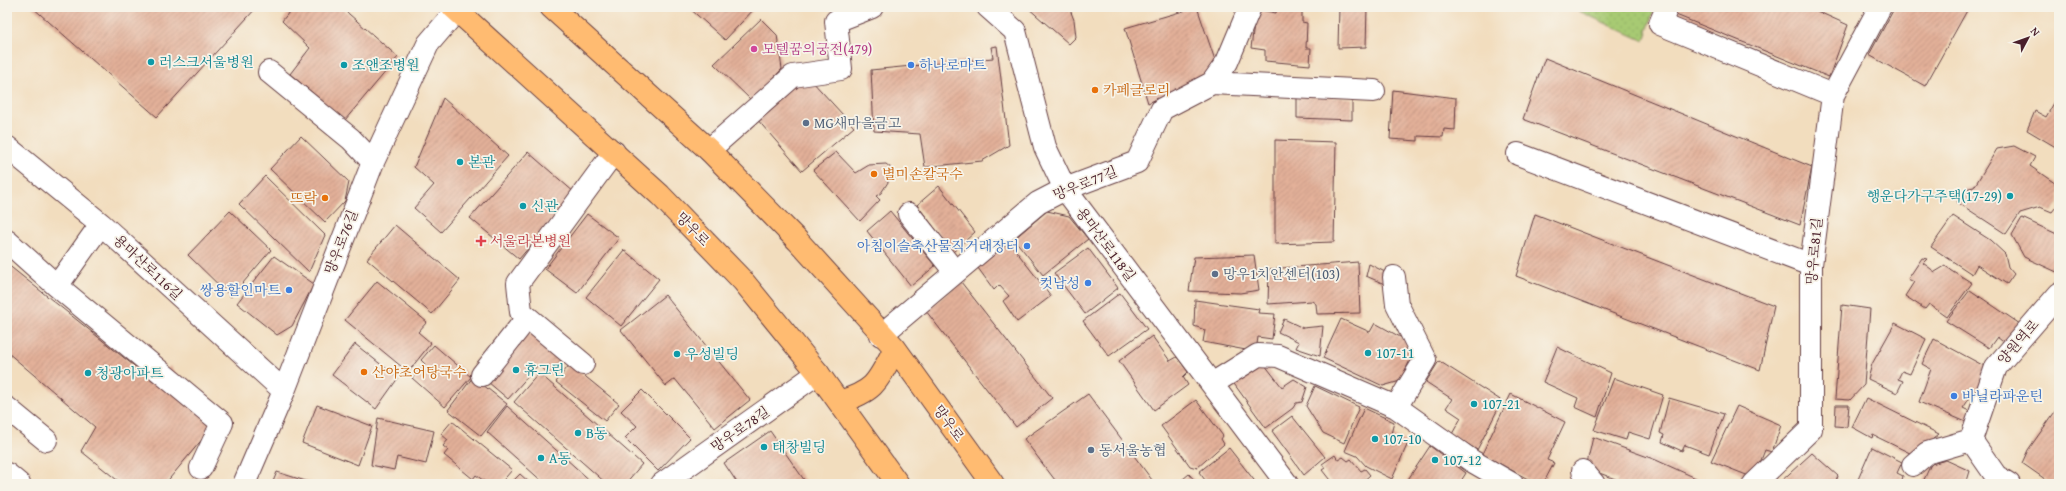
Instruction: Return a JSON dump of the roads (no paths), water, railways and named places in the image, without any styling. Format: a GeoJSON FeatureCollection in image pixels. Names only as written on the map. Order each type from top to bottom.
{"type":"FeatureCollection","features":[{"type":"Feature","properties":{"kind":"main road","name":"망우로"},"geometry":{"type":"LineString","coordinates":[[551,7],[709,150],[798,241],[888,342],[993,484]]}},
{"type":"Feature","properties":{"kind":"main road","name":"망우로"},"geometry":{"type":"LineString","coordinates":[[455,8],[660,195],[743,281],[818,373],[898,484]]}},
{"type":"Feature","properties":{"kind":"main road"},"geometry":{"type":"LineString","coordinates":[[839,402],[856,397],[877,383],[888,342]]}},
{"type":"Feature","properties":{"kind":"street"},"geometry":{"type":"LineString","coordinates":[[709,150],[793,76],[841,69],[836,21],[872,7]]}},
{"type":"Feature","properties":{"kind":"street","name":"용마산로118길"},"geometry":{"type":"LineString","coordinates":[[988,7],[1015,31],[1045,147],[1065,189],[1287,484]]}},
{"type":"Feature","properties":{"kind":"street","name":"망우로77길"},"geometry":{"type":"LineString","coordinates":[[888,342],[955,272],[1038,203],[1065,189],[1137,162],[1162,109],[1212,83],[1226,62],[1250,7]]}},
{"type":"Feature","properties":{"kind":"street"},"geometry":{"type":"LineString","coordinates":[[1667,7],[1660,24],[1833,95]]}},
{"type":"Feature","properties":{"kind":"street","name":"망우로81길"},"geometry":{"type":"LineString","coordinates":[[1754,484],[1811,429],[1811,265],[1833,95],[1880,7]]}},
{"type":"Feature","properties":{"kind":"street","name":"망우로76길"},"geometry":{"type":"LineString","coordinates":[[244,484],[284,391],[373,162],[428,44],[455,8]]}},
{"type":"Feature","properties":{"kind":"street"},"geometry":{"type":"LineString","coordinates":[[268,72],[351,139],[373,162]]}},
{"type":"Feature","properties":{"kind":"street"},"geometry":{"type":"LineString","coordinates":[[1212,83],[1374,91]]}},
{"type":"Feature","properties":{"kind":"street","name":"용마산로116길"},"geometry":{"type":"LineString","coordinates":[[7,147],[101,224],[284,391]]}},
{"type":"Feature","properties":{"kind":"street"},"geometry":{"type":"LineString","coordinates":[[583,364],[521,312],[518,283],[614,152]]}},
{"type":"Feature","properties":{"kind":"street"},"geometry":{"type":"LineString","coordinates":[[1518,154],[1811,265]]}},
{"type":"Feature","properties":{"kind":"street"},"geometry":{"type":"LineString","coordinates":[[909,214],[955,272]]}},
{"type":"Feature","properties":{"kind":"street"},"geometry":{"type":"LineString","coordinates":[[57,286],[101,224]]}},
{"type":"Feature","properties":{"kind":"street"},"geometry":{"type":"LineString","coordinates":[[7,241],[57,286],[222,423],[201,468]]}},
{"type":"Feature","properties":{"kind":"street"},"geometry":{"type":"LineString","coordinates":[[1394,277],[1397,304],[1425,360],[1396,407]]}},
{"type":"Feature","properties":{"kind":"street","name":"양원역로"},"geometry":{"type":"LineString","coordinates":[[1971,440],[1996,367],[2059,294]]}},
{"type":"Feature","properties":{"kind":"street"},"geometry":{"type":"LineString","coordinates":[[482,375],[527,318]]}},
{"type":"Feature","properties":{"kind":"street"},"geometry":{"type":"LineString","coordinates":[[1212,384],[1258,354],[1278,356],[1396,407],[1472,461],[1512,484]]}},
{"type":"Feature","properties":{"kind":"street","name":"망우로78길"},"geometry":{"type":"LineString","coordinates":[[662,484],[818,373]]}},
{"type":"Feature","properties":{"kind":"street"},"geometry":{"type":"LineString","coordinates":[[7,408],[46,440]]}},
{"type":"Feature","properties":{"kind":"street"},"geometry":{"type":"LineString","coordinates":[[1913,465],[1928,454],[1971,440],[1996,476],[2009,484]]}},
{"type":"Feature","properties":{"kind":"street"},"geometry":{"type":"LineString","coordinates":[[7,474],[19,484]]}},
{"type":"Feature","properties":{"kind":"place","name":"모텔꿈의궁전(479)"},"geometry":{"type":"Point","coordinates":[754,49]}},
{"type":"Feature","properties":{"kind":"place","name":"러스크서울병원"},"geometry":{"type":"Point","coordinates":[151,62]}},
{"type":"Feature","properties":{"kind":"place","name":"조앤조병원"},"geometry":{"type":"Point","coordinates":[344,65]}},
{"type":"Feature","properties":{"kind":"place","name":"하나로마트"},"geometry":{"type":"Point","coordinates":[911,65]}},
{"type":"Feature","properties":{"kind":"place","name":"카페글로리"},"geometry":{"type":"Point","coordinates":[1095,90]}},
{"type":"Feature","properties":{"kind":"place","name":"MG새마을금고"},"geometry":{"type":"Point","coordinates":[806,123]}},
{"type":"Feature","properties":{"kind":"place","name":"본관"},"geometry":{"type":"Point","coordinates":[460,162]}},
{"type":"Feature","properties":{"kind":"place","name":"별미손칼국수"},"geometry":{"type":"Point","coordinates":[874,174]}},
{"type":"Feature","properties":{"kind":"place","name":"행운다가구주택(17-29)"},"geometry":{"type":"Point","coordinates":[2010,196]}},
{"type":"Feature","properties":{"kind":"place","name":"뜨락"},"geometry":{"type":"Point","coordinates":[325,198]}},
{"type":"Feature","properties":{"kind":"place","name":"신관"},"geometry":{"type":"Point","coordinates":[523,206]}},
{"type":"Feature","properties":{"kind":"place","name":"서울라본병원"},"geometry":{"type":"Point","coordinates":[481,241]}},
{"type":"Feature","properties":{"kind":"place","name":"아침이슬축산물직거래장터"},"geometry":{"type":"Point","coordinates":[1027,246]}},
{"type":"Feature","properties":{"kind":"place","name":"망우1치안센터(103)"},"geometry":{"type":"Point","coordinates":[1215,274]}},
{"type":"Feature","properties":{"kind":"place","name":"컷남성"},"geometry":{"type":"Point","coordinates":[1088,283]}},
{"type":"Feature","properties":{"kind":"place","name":"쌍용할인마트"},"geometry":{"type":"Point","coordinates":[289,290]}},
{"type":"Feature","properties":{"kind":"place","name":"107-11"},"geometry":{"type":"Point","coordinates":[1368,353]}},
{"type":"Feature","properties":{"kind":"place","name":"우성빌딩"},"geometry":{"type":"Point","coordinates":[677,354]}},
{"type":"Feature","properties":{"kind":"place","name":"휴그린"},"geometry":{"type":"Point","coordinates":[516,370]}},
{"type":"Feature","properties":{"kind":"place","name":"산야초어탕국수"},"geometry":{"type":"Point","coordinates":[364,372]}},
{"type":"Feature","properties":{"kind":"place","name":"청광아파트"},"geometry":{"type":"Point","coordinates":[88,373]}},
{"type":"Feature","properties":{"kind":"place","name":"바닐라파운틴"},"geometry":{"type":"Point","coordinates":[1954,396]}},
{"type":"Feature","properties":{"kind":"place","name":"107-21"},"geometry":{"type":"Point","coordinates":[1474,404]}},
{"type":"Feature","properties":{"kind":"place","name":"B동"},"geometry":{"type":"Point","coordinates":[578,433]}},
{"type":"Feature","properties":{"kind":"place","name":"107-10"},"geometry":{"type":"Point","coordinates":[1375,439]}},
{"type":"Feature","properties":{"kind":"place","name":"태창빌딩"},"geometry":{"type":"Point","coordinates":[764,447]}},
{"type":"Feature","properties":{"kind":"place","name":"동서울농협"},"geometry":{"type":"Point","coordinates":[1091,450]}},
{"type":"Feature","properties":{"kind":"place","name":"A동"},"geometry":{"type":"Point","coordinates":[541,458]}},
{"type":"Feature","properties":{"kind":"place","name":"107-12"},"geometry":{"type":"Point","coordinates":[1435,460]}}]}
